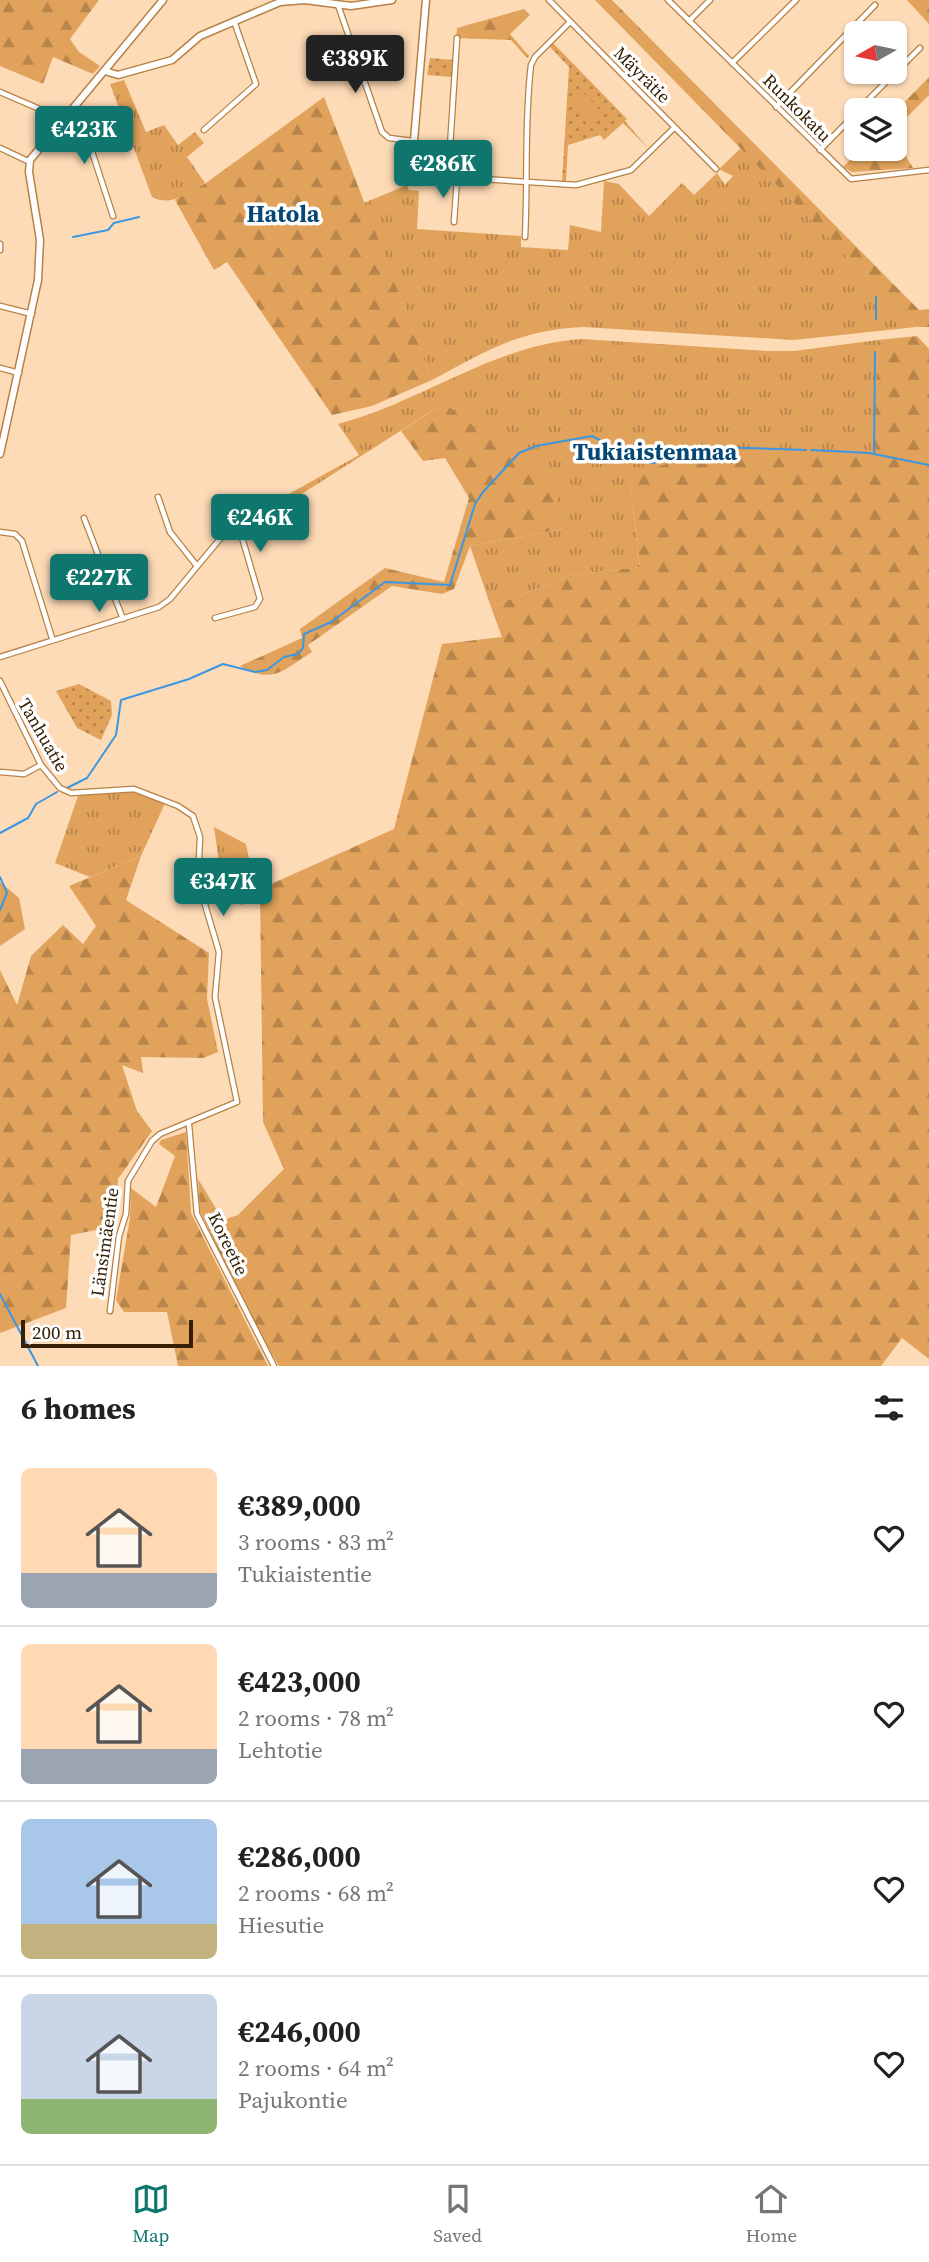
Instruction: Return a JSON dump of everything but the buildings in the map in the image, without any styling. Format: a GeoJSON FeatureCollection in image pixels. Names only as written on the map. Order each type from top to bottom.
{"type":"FeatureCollection","features":[{"type":"Feature","properties":{"kind":"street"},"geometry":{"type":"LineString","coordinates":[[0,454],[33,314],[40,246],[30,162],[163,0]]}},
{"type":"Feature","properties":{"kind":"street"},"geometry":{"type":"LineString","coordinates":[[105,71],[116,76],[172,60],[200,36],[280,2],[305,0],[360,6],[392,0]]}},
{"type":"Feature","properties":{"kind":"street"},"geometry":{"type":"LineString","coordinates":[[426,0],[412,164],[419,175],[573,186],[625,173],[674,128]]}},
{"type":"Feature","properties":{"kind":"street","name":"Mäyrätie"},"geometry":{"type":"LineString","coordinates":[[549,0],[716,169]]}},
{"type":"Feature","properties":{"kind":"street","name":"Runkokatu"},"geometry":{"type":"LineString","coordinates":[[668,0],[851,179],[929,170]]}},
{"type":"Feature","properties":{"kind":"street"},"geometry":{"type":"LineString","coordinates":[[689,21],[710,0]]}},
{"type":"Feature","properties":{"kind":"street"},"geometry":{"type":"LineString","coordinates":[[732,63],[796,0]]}},
{"type":"Feature","properties":{"kind":"street"},"geometry":{"type":"LineString","coordinates":[[338,5],[382,132],[389,138],[413,141]]}},
{"type":"Feature","properties":{"kind":"street"},"geometry":{"type":"LineString","coordinates":[[776,107],[875,5]]}},
{"type":"Feature","properties":{"kind":"street"},"geometry":{"type":"LineString","coordinates":[[204,130],[256,84],[234,21]]}},
{"type":"Feature","properties":{"kind":"street"},"geometry":{"type":"LineString","coordinates":[[525,237],[531,65],[535,57],[570,22]]}},
{"type":"Feature","properties":{"kind":"street"},"geometry":{"type":"LineString","coordinates":[[448,178],[457,38]]}},
{"type":"Feature","properties":{"kind":"street"},"geometry":{"type":"LineString","coordinates":[[871,98],[920,48]]}},
{"type":"Feature","properties":{"kind":"street"},"geometry":{"type":"LineString","coordinates":[[0,92],[63,119]]}},
{"type":"Feature","properties":{"kind":"street"},"geometry":{"type":"LineString","coordinates":[[74,107],[81,118],[113,216]]}},
{"type":"Feature","properties":{"kind":"street"},"geometry":{"type":"LineString","coordinates":[[819,150],[844,125]]}},
{"type":"Feature","properties":{"kind":"street"},"geometry":{"type":"LineString","coordinates":[[0,148],[30,162]]}},
{"type":"Feature","properties":{"kind":"street"},"geometry":{"type":"LineString","coordinates":[[454,222],[457,179]]}},
{"type":"Feature","properties":{"kind":"street"},"geometry":{"type":"LineString","coordinates":[[0,244],[0,250]]}},
{"type":"Feature","properties":{"kind":"street"},"geometry":{"type":"LineString","coordinates":[[0,306],[33,314]]}},
{"type":"Feature","properties":{"kind":"street"},"geometry":{"type":"LineString","coordinates":[[0,368],[19,373]]}},
{"type":"Feature","properties":{"kind":"street"},"geometry":{"type":"LineString","coordinates":[[158,497],[170,532],[197,566]]}},
{"type":"Feature","properties":{"kind":"street"},"geometry":{"type":"LineString","coordinates":[[84,518],[123,619]]}},
{"type":"Feature","properties":{"kind":"street"},"geometry":{"type":"LineString","coordinates":[[0,657],[52,638],[123,619],[167,602],[226,532],[234,530],[240,533],[260,599],[253,608],[215,618]]}},
{"type":"Feature","properties":{"kind":"street"},"geometry":{"type":"LineString","coordinates":[[0,532],[15,534],[22,541],[52,638]]}},
{"type":"Feature","properties":{"kind":"street","name":"Tanhuatie"},"geometry":{"type":"LineString","coordinates":[[0,681],[41,765],[57,786],[71,793]]}},
{"type":"Feature","properties":{"kind":"street"},"geometry":{"type":"LineString","coordinates":[[0,772],[24,774],[41,765]]}},
{"type":"Feature","properties":{"kind":"street","name":"Länsimäentie"},"geometry":{"type":"LineString","coordinates":[[71,793],[134,789],[178,806],[193,816],[199,828],[198,881],[219,952],[215,997],[237,1102],[189,1125],[160,1135],[152,1141],[128,1181],[126,1214],[119,1236],[110,1311]]}},
{"type":"Feature","properties":{"kind":"street","name":"Koreetie"},"geometry":{"type":"LineString","coordinates":[[189,1125],[197,1214],[274,1366]]}},
{"type":"Feature","properties":{"kind":"green space"},"geometry":{"type":"Polygon","coordinates":[[[0,0],[99,0],[70,39],[79,52],[100,66],[93,74],[53,57],[43,84],[0,66],[0,0]]]}},
{"type":"Feature","properties":{"kind":"green space"},"geometry":{"type":"Polygon","coordinates":[[[595,0],[612,0],[919,310],[929,309],[929,327],[916,327],[595,0]]]}},
{"type":"Feature","properties":{"kind":"green space"},"geometry":{"type":"Polygon","coordinates":[[[907,0],[929,0],[929,24],[907,0]]]}},
{"type":"Feature","properties":{"kind":"green space"},"geometry":{"type":"Polygon","coordinates":[[[524,9],[530,15],[510,34],[529,56],[527,58],[511,40],[456,38],[457,28],[524,9]]]}},
{"type":"Feature","properties":{"kind":"green space"},"geometry":{"type":"Polygon","coordinates":[[[553,43],[627,119],[625,121],[648,148],[623,123],[604,140],[600,135],[568,145],[566,182],[562,182],[569,67],[550,47],[553,43]]]}},
{"type":"Feature","properties":{"kind":"green space"},"geometry":{"type":"Polygon","coordinates":[[[430,58],[454,60],[452,77],[427,75],[430,58]]]}},
{"type":"Feature","properties":{"kind":"green space"},"geometry":{"type":"Polygon","coordinates":[[[929,77],[929,95],[907,117],[907,100],[929,77]]]}},
{"type":"Feature","properties":{"kind":"green space"},"geometry":{"type":"Polygon","coordinates":[[[124,80],[146,132],[164,125],[178,145],[195,132],[204,143],[187,157],[205,183],[173,200],[152,197],[110,84],[124,80]]]}},
{"type":"Feature","properties":{"kind":"green space"},"geometry":{"type":"Polygon","coordinates":[[[583,92],[603,114],[592,124],[572,102],[583,92]]]}},
{"type":"Feature","properties":{"kind":"green space"},"geometry":{"type":"Polygon","coordinates":[[[324,97],[432,380],[372,406],[332,415],[227,262],[214,270],[175,200],[206,183],[324,97]]]}},
{"type":"Feature","properties":{"kind":"green space"},"geometry":{"type":"Polygon","coordinates":[[[741,148],[916,327],[794,340],[583,327],[560,329],[521,337],[432,380],[364,203],[407,185],[409,190],[419,191],[417,229],[521,236],[521,247],[568,250],[570,225],[601,232],[604,181],[619,184],[649,216],[682,183],[694,195],[717,173],[725,185],[733,176],[719,169],[741,148]]]}},
{"type":"Feature","properties":{"kind":"green space"},"geometry":{"type":"Polygon","coordinates":[[[907,158],[913,168],[852,172],[843,167],[849,161],[907,161],[907,158]]]}},
{"type":"Feature","properties":{"kind":"green space"},"geometry":{"type":"Polygon","coordinates":[[[917,336],[929,349],[929,1359],[902,1338],[881,1366],[279,1366],[251,1319],[200,1211],[198,1179],[223,1220],[238,1215],[284,1169],[263,1122],[260,889],[394,829],[442,644],[502,637],[491,607],[571,575],[640,567],[629,475],[704,453],[874,450],[878,340],[917,336]]]}},
{"type":"Feature","properties":{"kind":"green space"},"geometry":{"type":"Polygon","coordinates":[[[582,339],[767,351],[794,351],[878,340],[875,450],[629,475],[640,567],[571,575],[491,607],[470,546],[563,529],[444,403],[283,506],[278,500],[359,455],[338,424],[399,402],[519,351],[582,339]]]}},
{"type":"Feature","properties":{"kind":"green space"},"geometry":{"type":"Polygon","coordinates":[[[444,403],[556,490],[563,529],[470,546],[454,589],[442,594],[392,586],[308,645],[312,652],[278,673],[261,674],[240,666],[302,638],[300,629],[385,568],[444,582],[469,498],[445,458],[423,461],[401,431],[444,403]]]}},
{"type":"Feature","properties":{"kind":"green space"},"geometry":{"type":"Polygon","coordinates":[[[79,684],[111,701],[112,715],[101,740],[77,728],[56,691],[79,684]]]}},
{"type":"Feature","properties":{"kind":"green space"},"geometry":{"type":"Polygon","coordinates":[[[134,789],[166,801],[141,856],[90,877],[55,863],[79,793],[134,789]]]}},
{"type":"Feature","properties":{"kind":"green space"},"geometry":{"type":"Polygon","coordinates":[[[214,827],[246,844],[256,893],[242,905],[224,899],[214,827]]]}},
{"type":"Feature","properties":{"kind":"green space"},"geometry":{"type":"Polygon","coordinates":[[[141,856],[126,900],[209,953],[207,999],[218,1052],[203,1058],[141,1057],[143,1073],[122,1065],[137,1111],[152,1131],[118,1179],[116,1226],[71,1235],[66,1308],[0,1333],[0,970],[17,1005],[31,956],[63,925],[83,944],[96,926],[69,886],[141,856]]]}},
{"type":"Feature","properties":{"kind":"green space"},"geometry":{"type":"Polygon","coordinates":[[[0,882],[19,898],[25,929],[0,946],[0,882]]]}},
{"type":"Feature","properties":{"kind":"green space"},"geometry":{"type":"Polygon","coordinates":[[[186,1132],[191,1213],[268,1366],[178,1366],[167,1312],[124,1312],[116,1300],[130,1218],[131,1188],[156,1207],[175,1156],[159,1144],[161,1140],[186,1132]]]}},
{"type":"Feature","properties":{"kind":"waterway"},"geometry":{"type":"LineString","coordinates":[[73,237],[108,230],[114,223],[139,217]]}},
{"type":"Feature","properties":{"kind":"waterway"},"geometry":{"type":"LineString","coordinates":[[876,297],[876,319]]}},
{"type":"Feature","properties":{"kind":"waterway"},"geometry":{"type":"LineString","coordinates":[[874,453],[875,352]]}},
{"type":"Feature","properties":{"kind":"waterway"},"geometry":{"type":"LineString","coordinates":[[67,788],[87,778],[116,735],[121,700],[189,679],[223,664],[255,672],[267,670],[284,657],[298,654],[303,648],[304,634],[331,622],[385,582],[450,585],[475,504],[519,453],[536,446],[592,436],[634,458],[653,463],[715,447],[806,450]]}},
{"type":"Feature","properties":{"kind":"waterway"},"geometry":{"type":"LineString","coordinates":[[811,450],[869,453],[929,465]]}},
{"type":"Feature","properties":{"kind":"waterway"},"geometry":{"type":"LineString","coordinates":[[0,833],[28,818],[36,804],[57,792]]}},
{"type":"Feature","properties":{"kind":"waterway"},"geometry":{"type":"LineString","coordinates":[[0,877],[7,893],[0,910]]}},
{"type":"Feature","properties":{"kind":"waterway"},"geometry":{"type":"LineString","coordinates":[[0,1294],[38,1366]]}},
{"type":"Feature","properties":{"kind":"district","name":"Hatola"},"geometry":{"type":"Point","coordinates":[283,214]}},
{"type":"Feature","properties":{"kind":"district","name":"Tukiaistenmaa"},"geometry":{"type":"Point","coordinates":[655,452]}}]}
